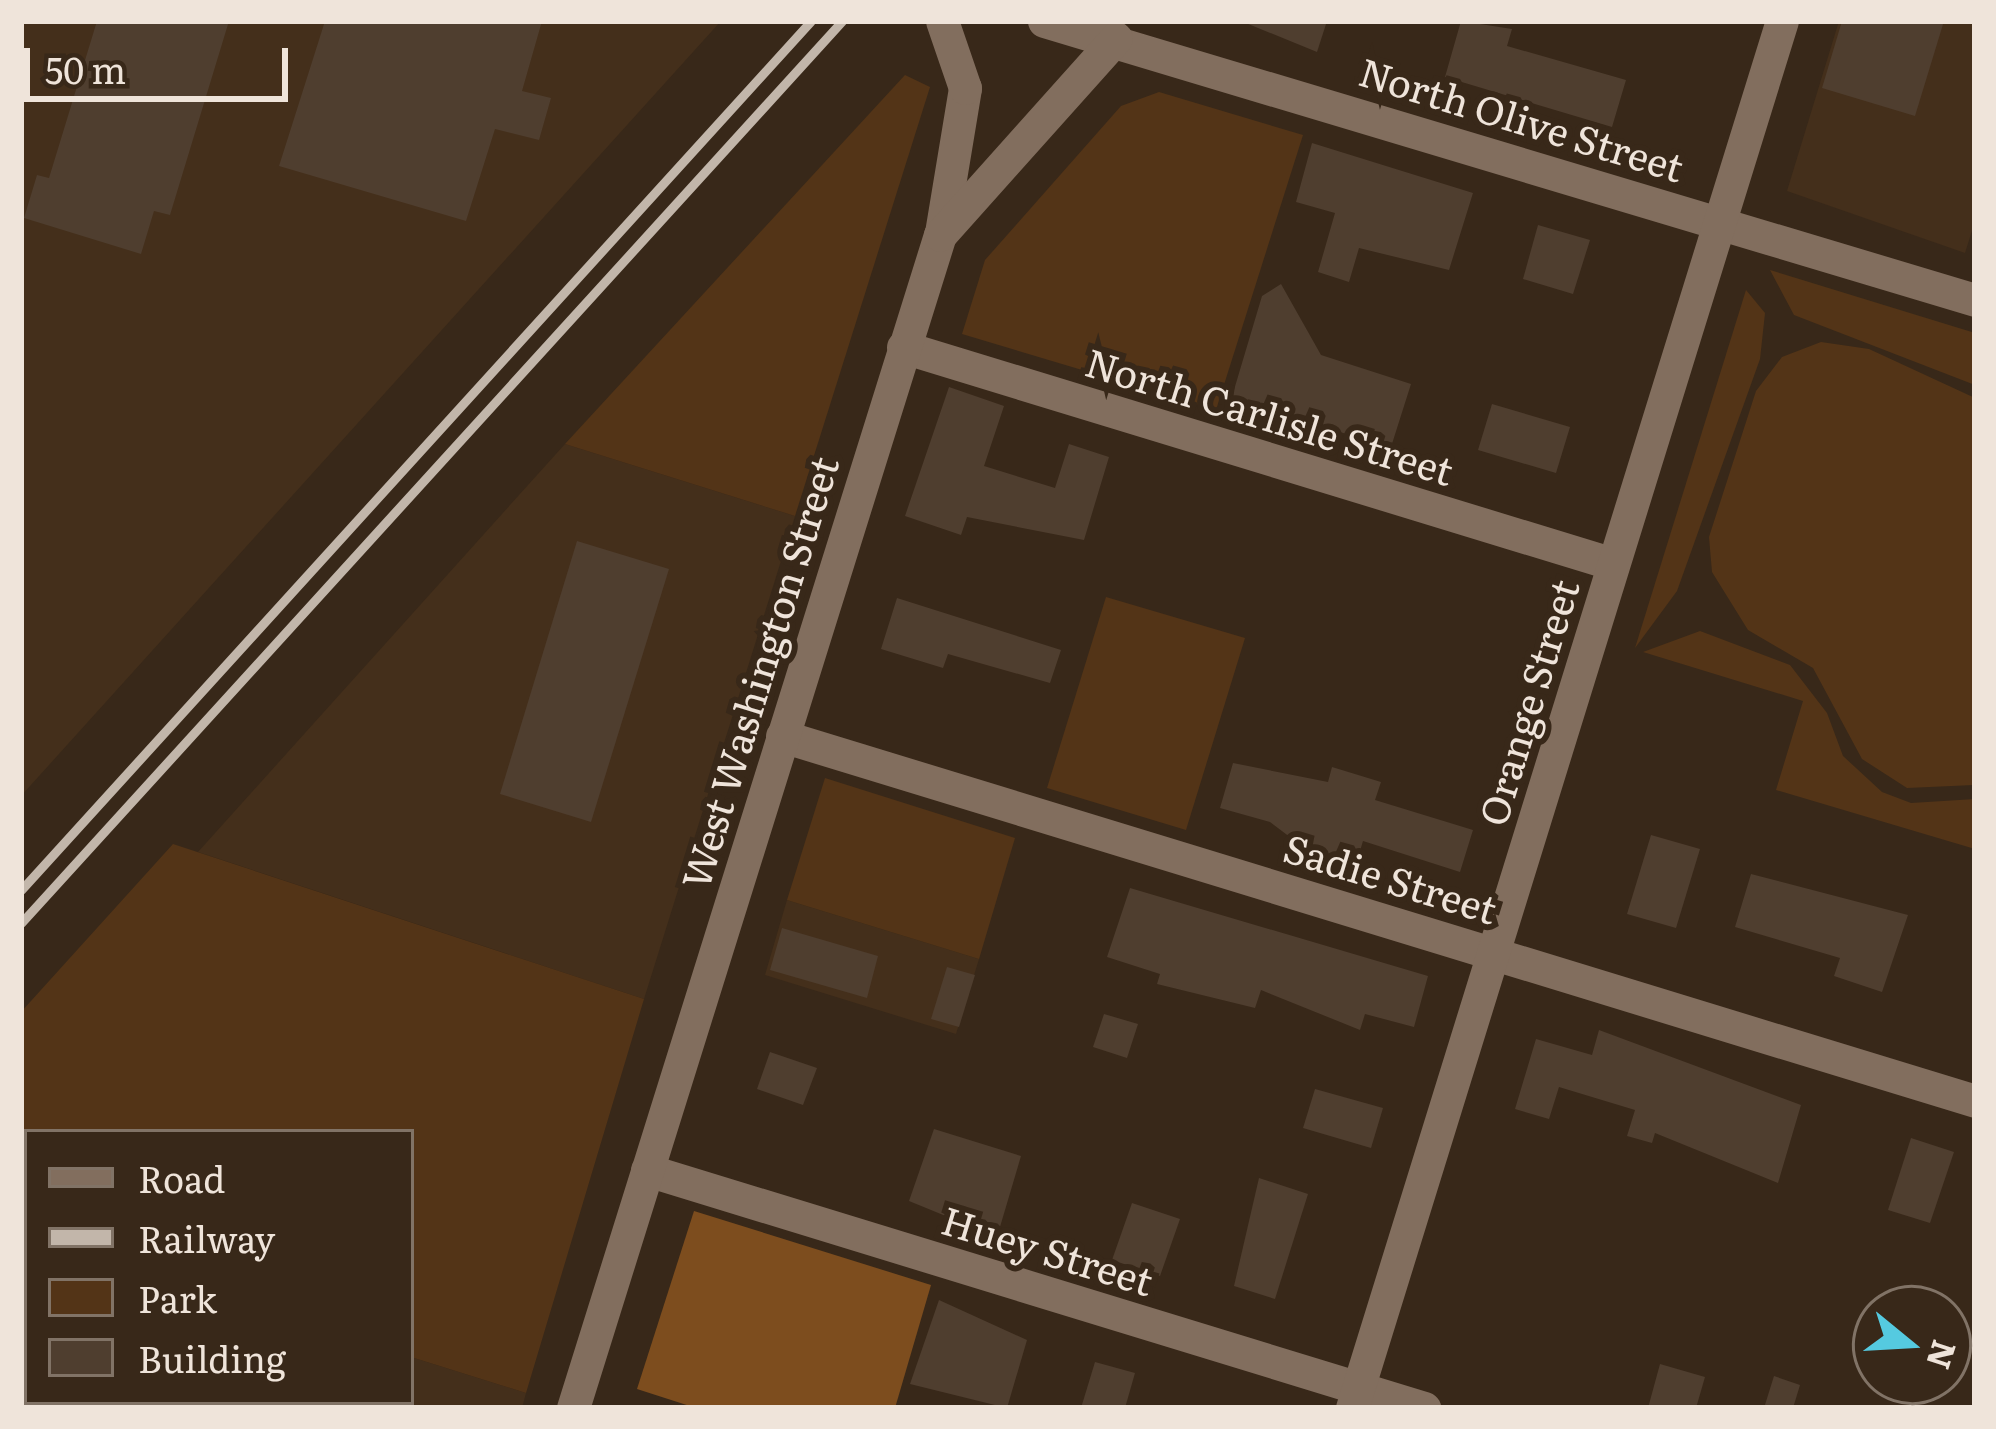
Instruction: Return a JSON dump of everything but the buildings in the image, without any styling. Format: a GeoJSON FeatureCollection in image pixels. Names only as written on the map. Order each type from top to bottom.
{"type":"FeatureCollection","features":[{"type":"Feature","properties":{"kind":"street"},"geometry":{"type":"LineString","coordinates":[[940,235],[965,88],[942,21]]}},
{"type":"Feature","properties":{"kind":"street","name":"North Olive Street"},"geometry":{"type":"LineString","coordinates":[[1044,21],[1124,30],[1975,300]]}},
{"type":"Feature","properties":{"kind":"street","name":"Orange Street"},"geometry":{"type":"LineString","coordinates":[[1355,1397],[1782,21]]}},
{"type":"Feature","properties":{"kind":"street","name":"West Washington Street"},"geometry":{"type":"LineString","coordinates":[[573,1408],[940,235],[1124,30]]}},
{"type":"Feature","properties":{"kind":"street","name":"North Carlisle Street"},"geometry":{"type":"LineString","coordinates":[[903,346],[1613,564]]}},
{"type":"Feature","properties":{"kind":"street","name":"Sadie Street"},"geometry":{"type":"LineString","coordinates":[[782,736],[1975,1101]]}},
{"type":"Feature","properties":{"kind":"street","name":"Huey Street"},"geometry":{"type":"LineString","coordinates":[[647,1170],[1355,1397],[1424,1408]]}},
{"type":"Feature","properties":{"kind":"shaded area"},"geometry":{"type":"Polygon","coordinates":[[[21,21],[721,21],[21,796],[21,21]]]}},
{"type":"Feature","properties":{"kind":"shaded area"},"geometry":{"type":"Polygon","coordinates":[[[1839,21],[1975,21],[1975,221],[1965,253],[1787,191],[1839,21]]]}},
{"type":"Feature","properties":{"kind":"shaded area"},"geometry":{"type":"Polygon","coordinates":[[[565,444],[795,516],[644,999],[198,852],[565,444]]]}},
{"type":"Feature","properties":{"kind":"shaded area"},"geometry":{"type":"Polygon","coordinates":[[[787,900],[979,959],[956,1034],[765,975],[787,900]]]}},
{"type":"Feature","properties":{"kind":"shaded area"},"geometry":{"type":"Polygon","coordinates":[[[694,1211],[931,1285],[895,1408],[696,1408],[637,1389],[694,1211]]]}},
{"type":"Feature","properties":{"kind":"shaded area"},"geometry":{"type":"Polygon","coordinates":[[[21,1236],[24,1405],[414,1405],[414,1358],[526,1393],[522,1408],[21,1408],[21,1236]]]}},
{"type":"Feature","properties":{"kind":"green space"},"geometry":{"type":"Polygon","coordinates":[[[905,75],[930,87],[795,516],[565,444],[905,75]]]}},
{"type":"Feature","properties":{"kind":"green space"},"geometry":{"type":"Polygon","coordinates":[[[1159,92],[1303,135],[1216,410],[962,334],[985,260],[1121,106],[1159,92]]]}},
{"type":"Feature","properties":{"kind":"green space"},"geometry":{"type":"Polygon","coordinates":[[[1770,270],[1975,333],[1975,385],[1794,315],[1770,270]]]}},
{"type":"Feature","properties":{"kind":"green space"},"geometry":{"type":"Polygon","coordinates":[[[1746,290],[1765,313],[1760,359],[1677,591],[1635,648],[1746,290]]]}},
{"type":"Feature","properties":{"kind":"green space"},"geometry":{"type":"Polygon","coordinates":[[[1821,342],[1869,349],[1975,398],[1974,785],[1907,788],[1862,759],[1813,668],[1748,630],[1712,572],[1709,537],[1756,391],[1782,357],[1821,342]]]}},
{"type":"Feature","properties":{"kind":"green space"},"geometry":{"type":"Polygon","coordinates":[[[1106,597],[1245,638],[1186,830],[1047,788],[1106,597]]]}},
{"type":"Feature","properties":{"kind":"green space"},"geometry":{"type":"Polygon","coordinates":[[[1700,631],[1790,665],[1827,713],[1843,756],[1882,792],[1911,803],[1975,799],[1975,849],[1776,790],[1803,701],[1643,652],[1700,631]]]}},
{"type":"Feature","properties":{"kind":"green space"},"geometry":{"type":"Polygon","coordinates":[[[825,778],[1015,838],[979,959],[787,900],[825,778]]]}},
{"type":"Feature","properties":{"kind":"green space"},"geometry":{"type":"Polygon","coordinates":[[[173,844],[644,999],[526,1393],[414,1358],[414,1129],[24,1129],[21,1236],[21,1012],[173,844]]]}},
{"type":"Feature","properties":{"kind":"railway"},"geometry":{"type":"LineString","coordinates":[[21,890],[811,21]]}},
{"type":"Feature","properties":{"kind":"railway"},"geometry":{"type":"LineString","coordinates":[[21,923],[842,21]]}}]}
